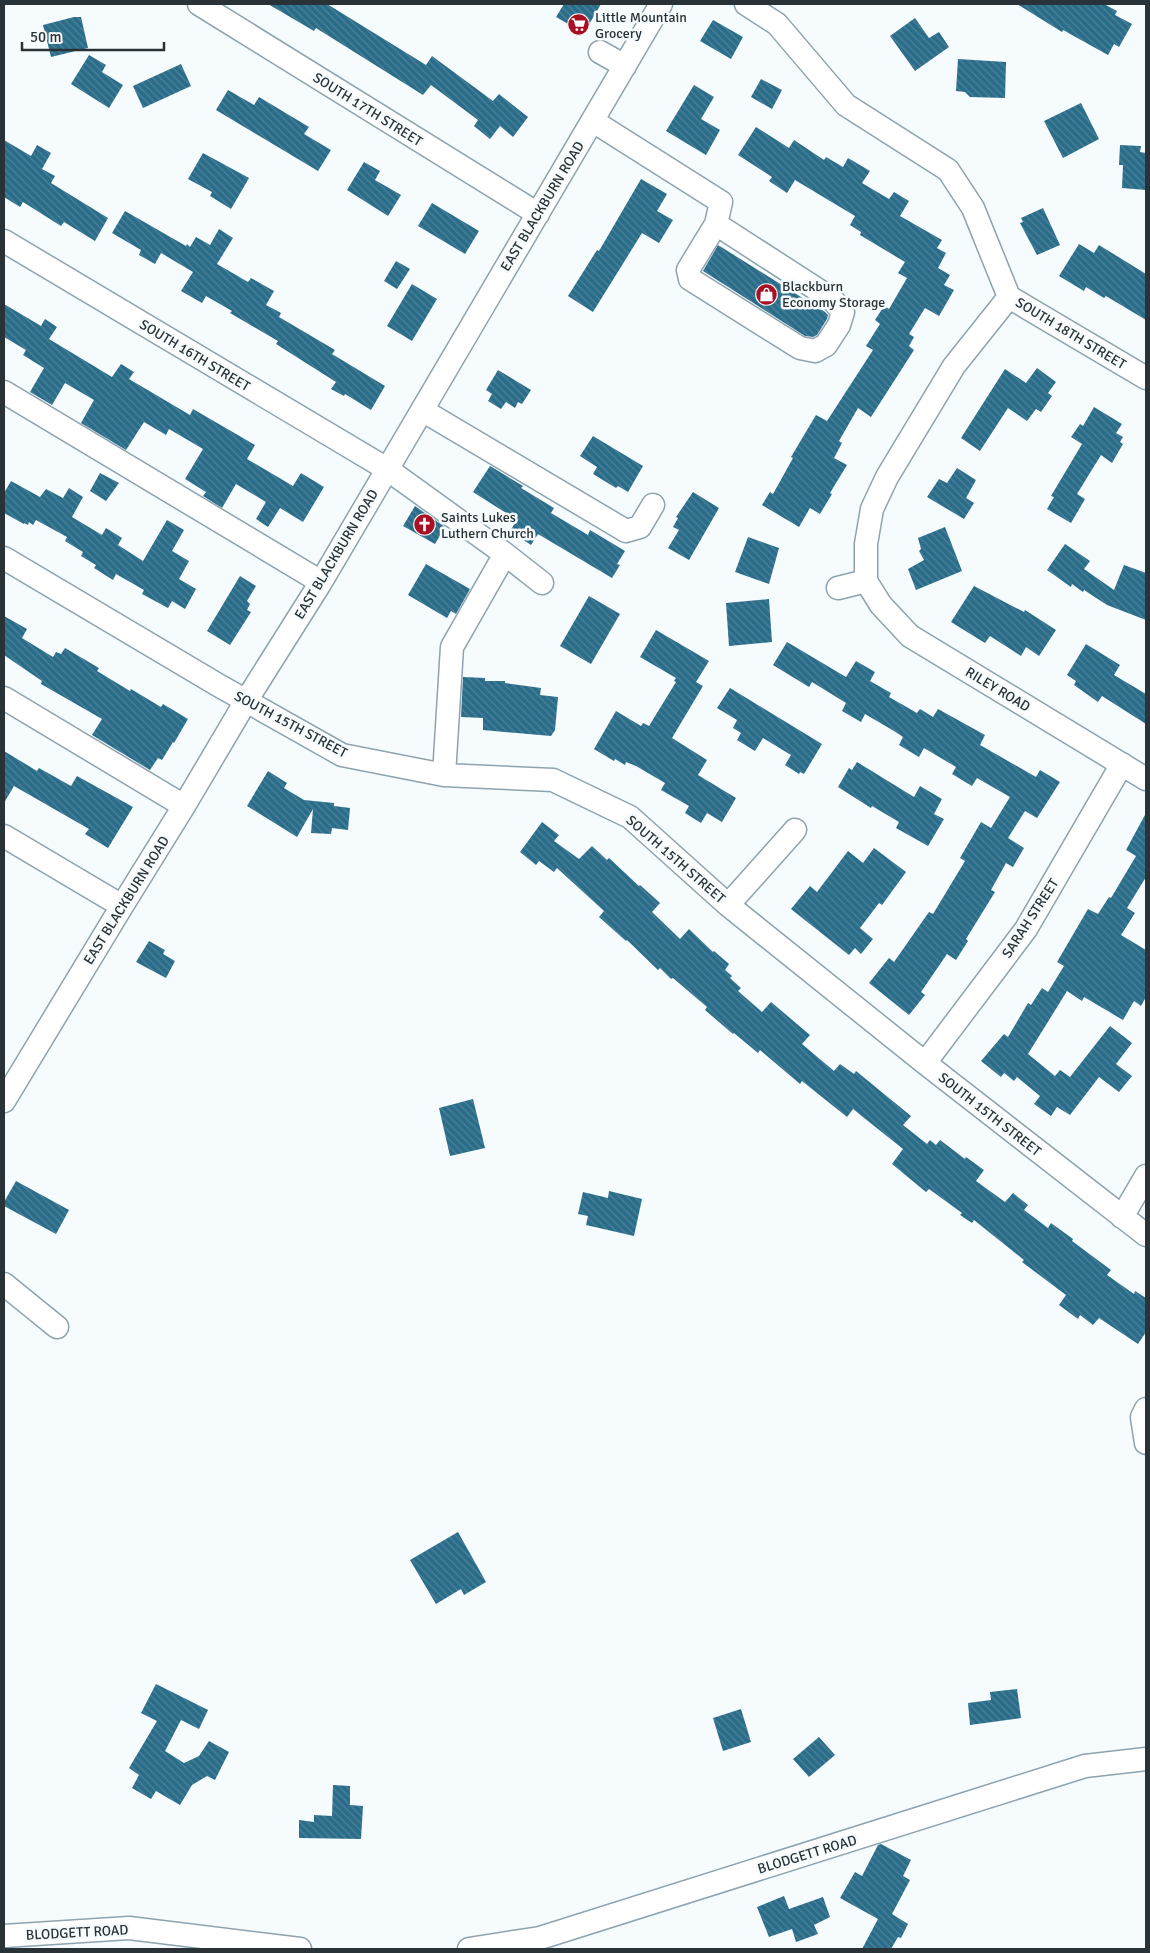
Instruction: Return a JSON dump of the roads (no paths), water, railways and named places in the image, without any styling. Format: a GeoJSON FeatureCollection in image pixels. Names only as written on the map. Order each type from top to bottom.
{"type":"FeatureCollection","features":[{"type":"Feature","properties":{"kind":"street","name":"SOUTH 17TH STREET"},"geometry":{"type":"LineString","coordinates":[[199,4],[538,214]]}},
{"type":"Feature","properties":{"kind":"street","name":"EAST BLACKBURN ROAD"},"geometry":{"type":"LineString","coordinates":[[4,1101],[246,701],[321,582],[661,4]]}},
{"type":"Feature","properties":{"kind":"street","name":"SOUTH 18TH STREET"},"geometry":{"type":"LineString","coordinates":[[746,4],[777,24],[846,104],[948,170],[973,208],[1009,297],[1146,378]]}},
{"type":"Feature","properties":{"kind":"street"},"geometry":{"type":"LineString","coordinates":[[600,52],[625,66]]}},
{"type":"Feature","properties":{"kind":"street"},"geometry":{"type":"LineString","coordinates":[[593,121],[721,202],[716,224],[688,270],[690,279],[800,348],[815,351],[826,345],[839,325],[844,312],[832,299],[716,224]]}},
{"type":"Feature","properties":{"kind":"street","name":"SOUTH 16TH STREET"},"geometry":{"type":"LineString","coordinates":[[4,241],[387,469],[542,583]]}},
{"type":"Feature","properties":{"kind":"street"},"geometry":{"type":"LineString","coordinates":[[838,588],[866,581],[866,544],[872,509],[887,477],[954,366],[1009,297]]}},
{"type":"Feature","properties":{"kind":"street"},"geometry":{"type":"LineString","coordinates":[[4,392],[321,582]]}},
{"type":"Feature","properties":{"kind":"street"},"geometry":{"type":"LineString","coordinates":[[422,410],[626,531],[640,527],[653,505]]}},
{"type":"Feature","properties":{"kind":"street"},"geometry":{"type":"LineString","coordinates":[[444,775],[452,647],[505,554]]}},
{"type":"Feature","properties":{"kind":"street","name":"SOUTH 15TH STREET"},"geometry":{"type":"LineString","coordinates":[[4,558],[246,701],[342,755],[444,775],[553,780],[630,817],[728,905],[925,1063],[1146,1235]]}},
{"type":"Feature","properties":{"kind":"street","name":"RILEY ROAD"},"geometry":{"type":"LineString","coordinates":[[866,581],[881,605],[910,636],[1146,779]]}},
{"type":"Feature","properties":{"kind":"street"},"geometry":{"type":"LineString","coordinates":[[4,698],[184,806]]}},
{"type":"Feature","properties":{"kind":"street","name":"SARAH STREET"},"geometry":{"type":"LineString","coordinates":[[925,1063],[1026,929],[1122,764]]}},
{"type":"Feature","properties":{"kind":"street"},"geometry":{"type":"LineString","coordinates":[[728,905],[795,830]]}},
{"type":"Feature","properties":{"kind":"street"},"geometry":{"type":"LineString","coordinates":[[4,836],[122,906]]}},
{"type":"Feature","properties":{"kind":"street"},"geometry":{"type":"LineString","coordinates":[[1122,1217],[1146,1176]]}},
{"type":"Feature","properties":{"kind":"street"},"geometry":{"type":"LineString","coordinates":[[4,1284],[57,1327]]}},
{"type":"Feature","properties":{"kind":"street"},"geometry":{"type":"LineString","coordinates":[[1146,1409],[1142,1417],[1146,1443]]}},
{"type":"Feature","properties":{"kind":"street","name":"BLODGETT ROAD"},"geometry":{"type":"LineString","coordinates":[[468,1949],[540,1938],[1085,1766],[1146,1759]]}},
{"type":"Feature","properties":{"kind":"street","name":"BLODGETT ROAD"},"geometry":{"type":"LineString","coordinates":[[4,1936],[129,1928],[300,1949]]}},
{"type":"Feature","properties":{"kind":"place","name":"Little Mountain Grocery"},"geometry":{"type":"Point","coordinates":[579,25]}},
{"type":"Feature","properties":{"kind":"place","name":"Blackburn Economy Storage"},"geometry":{"type":"Point","coordinates":[766,294]}},
{"type":"Feature","properties":{"kind":"place","name":"Saints Lukes Luthern Church"},"geometry":{"type":"Point","coordinates":[425,525]}}]}
